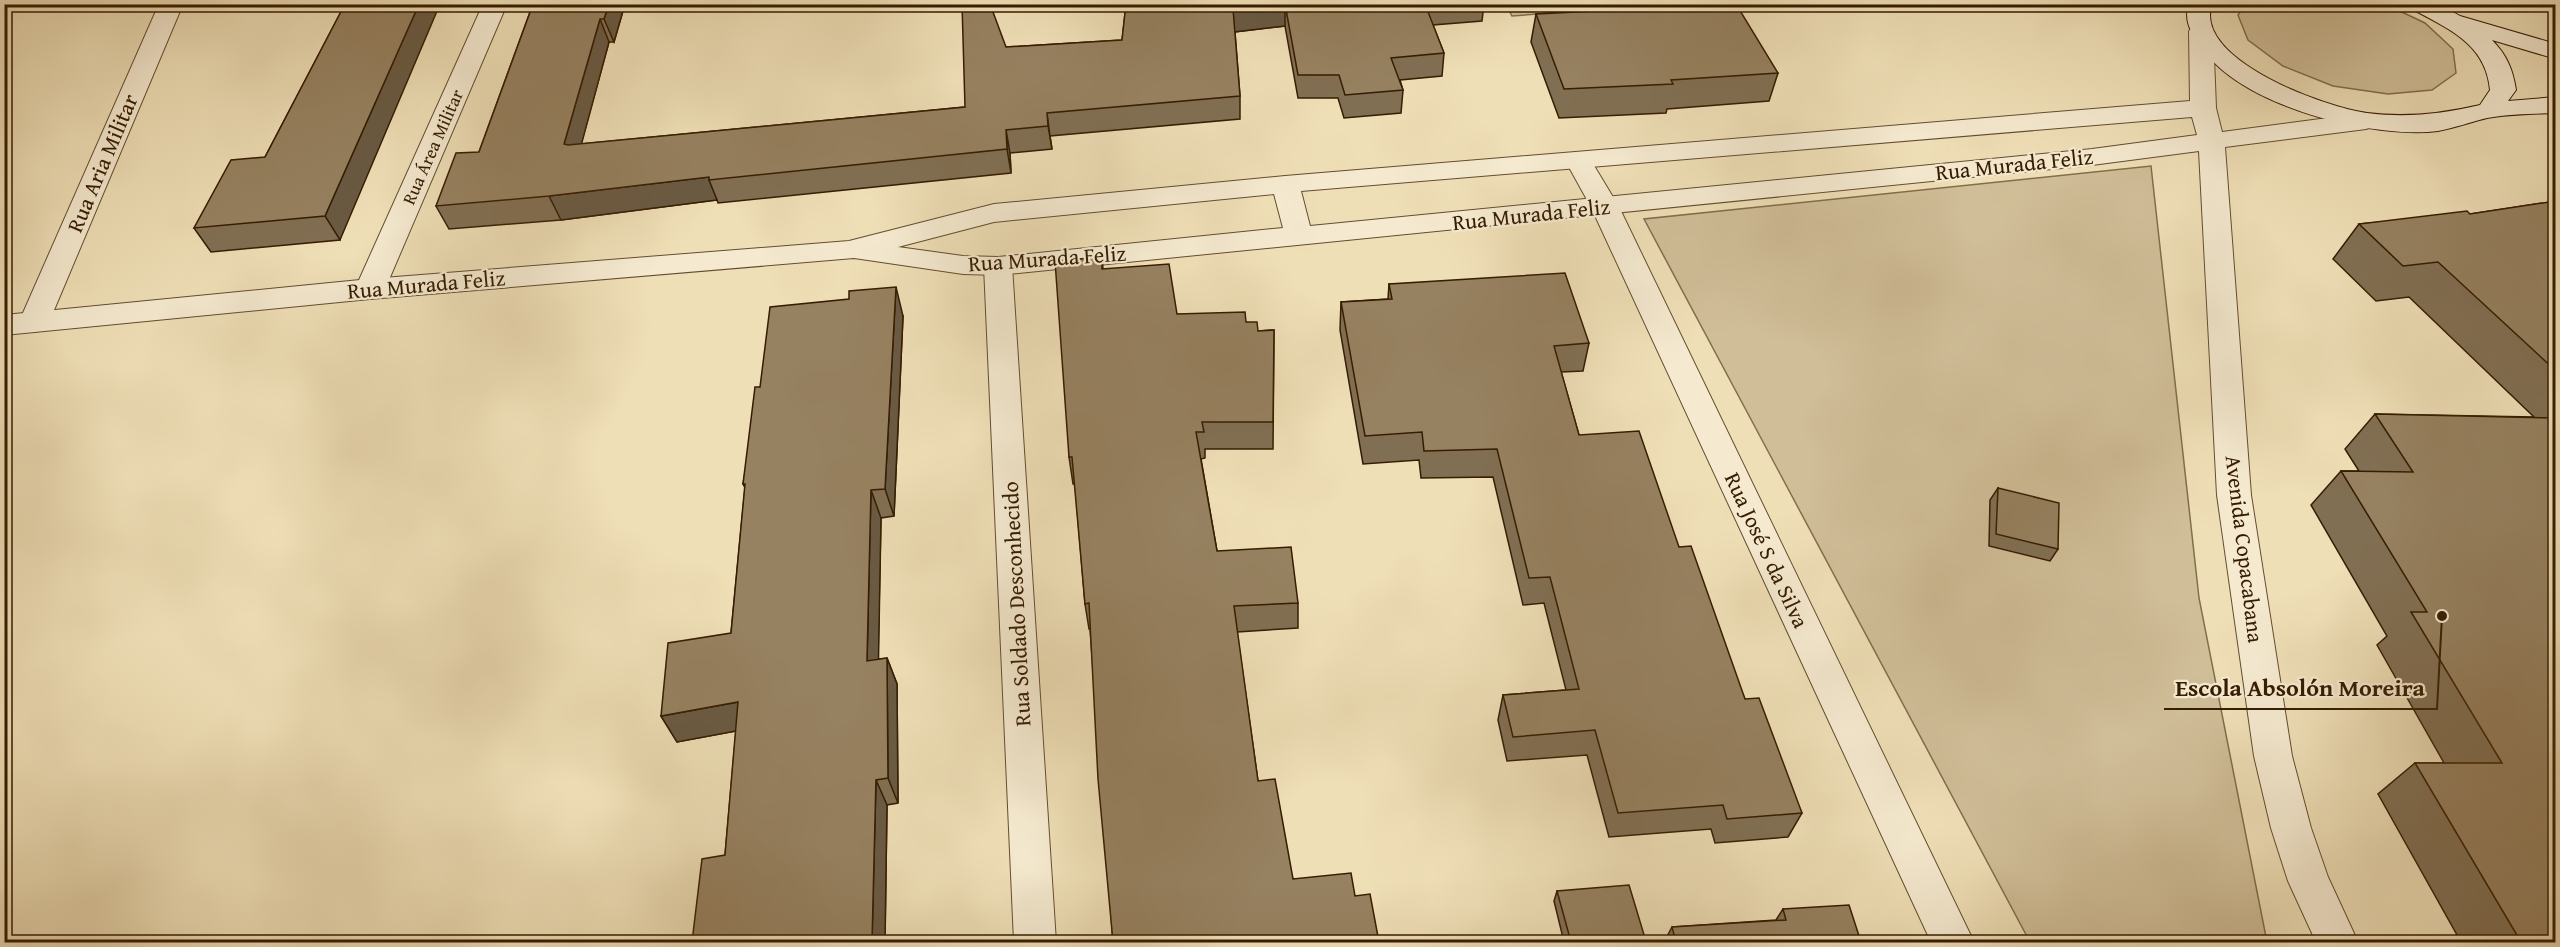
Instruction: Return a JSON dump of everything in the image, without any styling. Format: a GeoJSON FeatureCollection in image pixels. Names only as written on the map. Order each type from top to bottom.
{"type":"FeatureCollection","features":[{"type":"Feature","properties":{"kind":"street","name":"Rua Aria Militar"},"geometry":{"type":"LineString","coordinates":[[34,322],[171,4]]}},
{"type":"Feature","properties":{"kind":"street","name":"Rua Área Militar"},"geometry":{"type":"LineString","coordinates":[[370,289],[495,4]]}},
{"type":"Feature","properties":{"kind":"street"},"geometry":{"type":"LineString","coordinates":[[2201,4],[2199,7],[2203,108],[2212,143]]}},
{"type":"Feature","properties":{"kind":"street"},"geometry":{"type":"LineString","coordinates":[[2420,4],[2446,17],[2556,52]]}},
{"type":"Feature","properties":{"kind":"street"},"geometry":{"type":"LineString","coordinates":[[2446,17],[2479,41],[2499,66],[2503,90],[2489,110]]}},
{"type":"Feature","properties":{"kind":"street"},"geometry":{"type":"LineString","coordinates":[[2200,31],[2221,57],[2258,84],[2309,106],[2366,121],[2437,123],[2489,110],[2556,105]]}},
{"type":"Feature","properties":{"kind":"street","name":"Rua Murada Feliz"},"geometry":{"type":"LineString","coordinates":[[4,325],[370,289],[849,249],[994,213],[1285,184],[2203,108]]}},
{"type":"Feature","properties":{"kind":"street","name":"Rua Murada Feliz"},"geometry":{"type":"LineString","coordinates":[[849,249],[963,265],[998,266],[1605,207],[2212,143],[2366,121]]}},
{"type":"Feature","properties":{"kind":"street","name":"Avenida Copacabana"},"geometry":{"type":"LineString","coordinates":[[2212,143],[2234,495],[2272,756],[2305,870],[2337,942]]}},
{"type":"Feature","properties":{"kind":"street","name":"Rua José S da Silva"},"geometry":{"type":"LineString","coordinates":[[1578,160],[1605,207],[1953,942]]}},
{"type":"Feature","properties":{"kind":"street"},"geometry":{"type":"LineString","coordinates":[[1285,184],[1299,236]]}},
{"type":"Feature","properties":{"kind":"street","name":"Rua Soldado Desconhecido"},"geometry":{"type":"LineString","coordinates":[[998,266],[1035,942]]}},
{"type":"Feature","properties":{"kind":"shaded area"},"geometry":{"type":"Polygon","coordinates":[[[1506,5],[1590,5],[1593,10],[1512,16],[1506,5]]]}},
{"type":"Feature","properties":{"kind":"shaded area"},"geometry":{"type":"Polygon","coordinates":[[[2245,5],[2387,5],[2425,23],[2453,49],[2456,73],[2432,90],[2388,94],[2333,86],[2283,66],[2248,40],[2238,15],[2245,5]]]}},
{"type":"Feature","properties":{"kind":"shaded area"},"geometry":{"type":"Polygon","coordinates":[[[2151,166],[2199,598],[2267,942],[2030,942],[1644,219],[2151,166]]]}},
{"type":"Feature","properties":{"kind":"building"},"geometry":{"type":"Polygon","coordinates":[[[345,4],[419,4],[325,216],[194,228],[231,160],[265,157],[345,4]]]}},
{"type":"Feature","properties":{"kind":"building"},"geometry":{"type":"Polygon","coordinates":[[[533,4],[609,4],[604,19],[600,19],[564,144],[568,145],[965,107],[962,4],[990,4],[1006,47],[1122,40],[1126,4],[1270,4],[1233,9],[1240,96],[1047,113],[1048,126],[1006,130],[1007,149],[436,206],[456,153],[479,152],[533,4]]]}},
{"type":"Feature","properties":{"kind":"building"},"geometry":{"type":"Polygon","coordinates":[[[1285,4],[1425,4],[1444,53],[1391,58],[1403,90],[1345,95],[1339,75],[1298,75],[1285,4]]]}},
{"type":"Feature","properties":{"kind":"building"},"geometry":{"type":"Polygon","coordinates":[[[1674,4],[1736,4],[1778,73],[1671,80],[1673,84],[1564,89],[1536,14],[1676,7],[1674,4]]]}},
{"type":"Feature","properties":{"kind":"building"},"geometry":{"type":"Polygon","coordinates":[[[2556,201],[2556,371],[2438,262],[2403,266],[2359,224],[2467,211],[2470,214],[2556,201]]]}},
{"type":"Feature","properties":{"kind":"building"},"geometry":{"type":"Polygon","coordinates":[[[1102,257],[1102,269],[1169,264],[1177,314],[1245,312],[1246,322],[1257,322],[1258,331],[1274,330],[1273,422],[1202,422],[1204,432],[1196,432],[1217,551],[1291,547],[1298,603],[1234,606],[1258,781],[1275,779],[1293,879],[1351,873],[1355,896],[1370,894],[1379,942],[1113,942],[1098,779],[1089,603],[1085,604],[1072,457],[1069,457],[1055,261],[1102,257]]]}},
{"type":"Feature","properties":{"kind":"building"},"geometry":{"type":"Polygon","coordinates":[[[1565,273],[1589,343],[1554,346],[1579,435],[1639,431],[1679,547],[1691,546],[1745,699],[1759,698],[1802,813],[1727,819],[1723,805],[1618,813],[1595,730],[1513,737],[1503,695],[1579,689],[1550,577],[1529,578],[1497,449],[1424,451],[1422,432],[1365,436],[1341,302],[1392,299],[1389,284],[1565,273]]]}},
{"type":"Feature","properties":{"kind":"building"},"geometry":{"type":"Polygon","coordinates":[[[896,287],[885,489],[871,490],[867,661],[887,658],[888,778],[876,780],[872,942],[692,942],[702,859],[725,855],[738,702],[661,716],[668,643],[731,633],[745,484],[743,484],[755,387],[760,387],[770,307],[849,299],[849,291],[896,287]]]}},
{"type":"Feature","properties":{"kind":"building"},"geometry":{"type":"Polygon","coordinates":[[[2375,414],[2556,418],[2556,942],[2521,942],[2415,763],[2502,763],[2411,612],[2427,612],[2341,471],[2413,472],[2375,414]]]}},
{"type":"Feature","properties":{"kind":"building"},"geometry":{"type":"Polygon","coordinates":[[[1998,488],[2059,503],[2058,549],[1996,534],[1998,488]]]}},
{"type":"Feature","properties":{"kind":"building"},"geometry":{"type":"Polygon","coordinates":[[[1629,885],[1645,938],[1571,942],[1557,891],[1629,885]]]}},
{"type":"Feature","properties":{"kind":"building"},"geometry":{"type":"Polygon","coordinates":[[[1849,905],[1861,942],[1676,942],[1672,927],[1786,920],[1783,909],[1849,905]]]}},
{"type":"Feature","properties":{"kind":"place","name":"Escola Absolón Moreira"},"geometry":{"type":"Point","coordinates":[2442,616]}}]}
